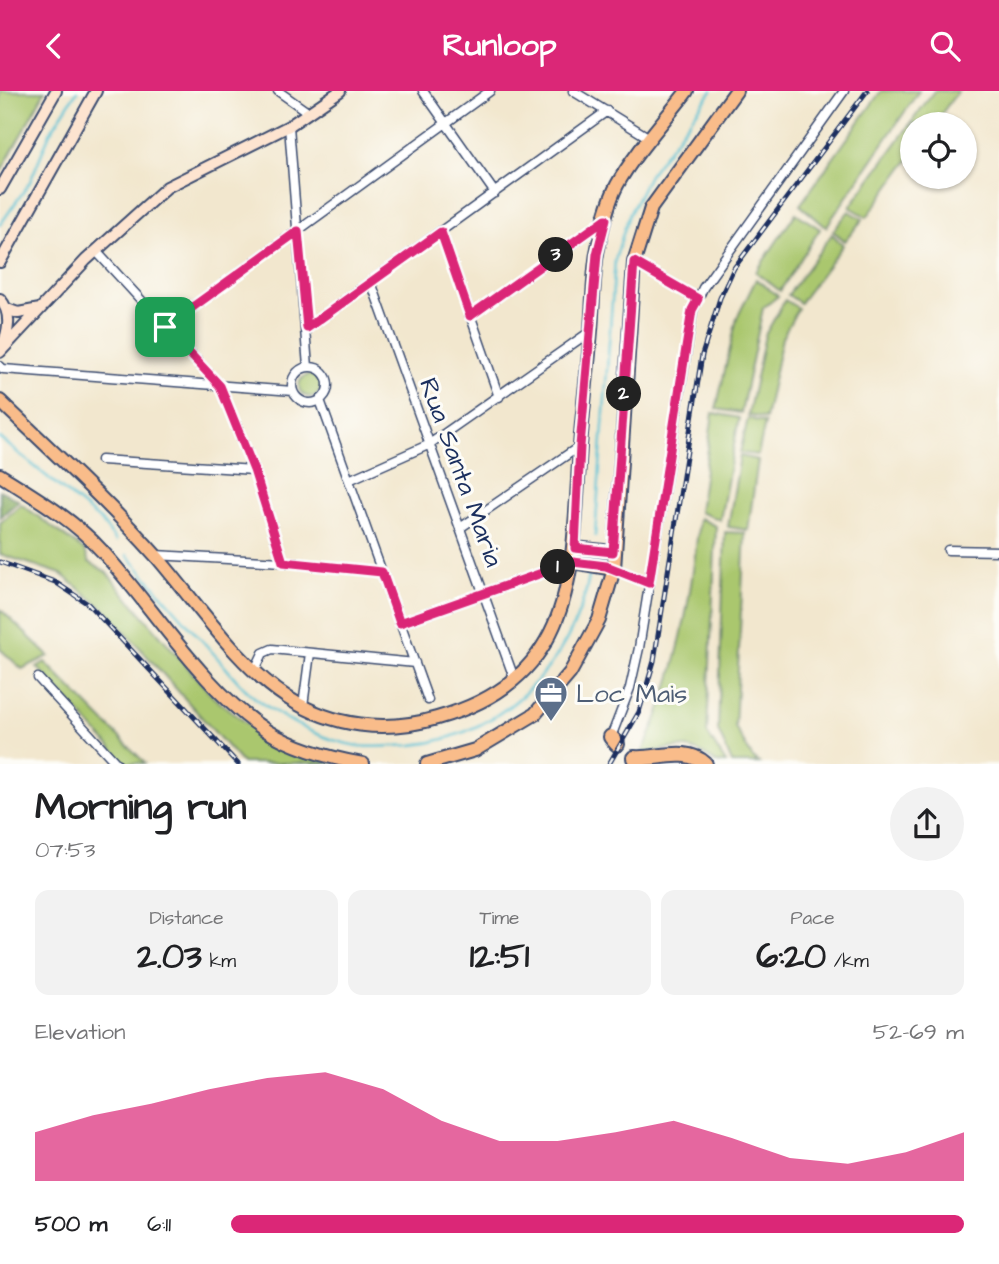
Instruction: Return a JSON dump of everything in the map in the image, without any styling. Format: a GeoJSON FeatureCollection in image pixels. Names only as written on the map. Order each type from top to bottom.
{"type":"FeatureCollection","features":[{"type":"Feature","properties":{"kind":"highway"},"geometry":{"type":"LineString","coordinates":[[634,758],[654,760],[679,754],[705,764]]}},
{"type":"Feature","properties":{"kind":"main road"},"geometry":{"type":"LineString","coordinates":[[0,188],[56,91]]}},
{"type":"Feature","properties":{"kind":"main road"},"geometry":{"type":"LineString","coordinates":[[0,262],[96,91]]}},
{"type":"Feature","properties":{"kind":"main road"},"geometry":{"type":"LineString","coordinates":[[0,351],[51,301],[96,251],[167,187],[289,127],[340,91]]}},
{"type":"Feature","properties":{"kind":"main road"},"geometry":{"type":"LineString","coordinates":[[0,401],[101,497],[155,555],[254,672],[303,706],[332,719],[361,725],[412,725],[460,711],[484,700],[514,678],[537,655],[559,615],[575,548],[580,446],[597,254],[617,185],[687,91]]}},
{"type":"Feature","properties":{"kind":"main road"},"geometry":{"type":"LineString","coordinates":[[427,764],[475,750],[535,714],[570,673],[589,642],[599,620],[614,569],[613,552],[634,262],[651,208],[736,91]]}},
{"type":"Feature","properties":{"kind":"main road"},"geometry":{"type":"LineString","coordinates":[[3,304],[18,313],[36,311],[51,301]]}},
{"type":"Feature","properties":{"kind":"main road"},"geometry":{"type":"LineString","coordinates":[[0,351],[8,329],[3,304]]}},
{"type":"Feature","properties":{"kind":"main road"},"geometry":{"type":"LineString","coordinates":[[0,475],[75,525],[101,549],[229,699],[267,730],[323,755],[363,764]]}},
{"type":"Feature","properties":{"kind":"main road"},"geometry":{"type":"LineString","coordinates":[[575,548],[613,552]]}},
{"type":"Feature","properties":{"kind":"main road"},"geometry":{"type":"LineString","coordinates":[[573,562],[614,569]]}},
{"type":"Feature","properties":{"kind":"street"},"geometry":{"type":"LineString","coordinates":[[278,91],[309,113]]}},
{"type":"Feature","properties":{"kind":"street"},"geometry":{"type":"LineString","coordinates":[[423,91],[495,193]]}},
{"type":"Feature","properties":{"kind":"street"},"geometry":{"type":"LineString","coordinates":[[165,327],[490,91]]}},
{"type":"Feature","properties":{"kind":"street"},"geometry":{"type":"LineString","coordinates":[[573,91],[651,139]]}},
{"type":"Feature","properties":{"kind":"street"},"geometry":{"type":"LineString","coordinates":[[614,740],[630,688],[692,310],[841,92]]}},
{"type":"Feature","properties":{"kind":"street"},"geometry":{"type":"LineString","coordinates":[[307,328],[607,111]]}},
{"type":"Feature","properties":{"kind":"street"},"geometry":{"type":"LineString","coordinates":[[289,127],[308,367]]}},
{"type":"Feature","properties":{"kind":"street"},"geometry":{"type":"LineString","coordinates":[[470,316],[606,219]]}},
{"type":"Feature","properties":{"kind":"street"},"geometry":{"type":"LineString","coordinates":[[441,232],[499,397]]}},
{"type":"Feature","properties":{"kind":"street"},"geometry":{"type":"LineString","coordinates":[[96,251],[220,386],[254,470],[283,562]]}},
{"type":"Feature","properties":{"kind":"street"},"geometry":{"type":"LineString","coordinates":[[634,262],[698,299]]}},
{"type":"Feature","properties":{"kind":"street","name":"Rua Santa Maria"},"geometry":{"type":"LineString","coordinates":[[371,282],[514,678]]}},
{"type":"Feature","properties":{"kind":"street"},"geometry":{"type":"LineString","coordinates":[[349,479],[428,445],[591,331]]}},
{"type":"Feature","properties":{"kind":"street"},"geometry":{"type":"LineString","coordinates":[[0,366],[3,369],[293,391],[304,402],[320,400],[327,391],[327,379],[320,370],[308,367],[295,375],[293,391]]}},
{"type":"Feature","properties":{"kind":"street"},"geometry":{"type":"LineString","coordinates":[[320,400],[428,700]]}},
{"type":"Feature","properties":{"kind":"street"},"geometry":{"type":"LineString","coordinates":[[460,528],[580,446]]}},
{"type":"Feature","properties":{"kind":"street"},"geometry":{"type":"LineString","coordinates":[[102,460],[254,470]]}},
{"type":"Feature","properties":{"kind":"street"},"geometry":{"type":"LineString","coordinates":[[948,550],[999,551]]}},
{"type":"Feature","properties":{"kind":"street"},"geometry":{"type":"LineString","coordinates":[[155,555],[283,562],[382,572]]}},
{"type":"Feature","properties":{"kind":"street"},"geometry":{"type":"LineString","coordinates":[[400,623],[573,562]]}},
{"type":"Feature","properties":{"kind":"street"},"geometry":{"type":"LineString","coordinates":[[614,569],[649,583]]}},
{"type":"Feature","properties":{"kind":"street"},"geometry":{"type":"LineString","coordinates":[[254,672],[263,653],[272,649],[415,663]]}},
{"type":"Feature","properties":{"kind":"street"},"geometry":{"type":"LineString","coordinates":[[303,706],[310,653]]}},
{"type":"Feature","properties":{"kind":"street"},"geometry":{"type":"LineString","coordinates":[[38,678],[117,764]]}},
{"type":"Feature","properties":{"kind":"green space"},"geometry":{"type":"Polygon","coordinates":[[[0,91],[45,91],[0,173],[0,91]]]}},
{"type":"Feature","properties":{"kind":"green space"},"geometry":{"type":"Polygon","coordinates":[[[881,91],[919,91],[905,112],[900,112],[900,119],[826,227],[800,205],[881,91]]]}},
{"type":"Feature","properties":{"kind":"green space"},"geometry":{"type":"Polygon","coordinates":[[[934,91],[958,91],[943,112],[919,112],[934,91]]]}},
{"type":"Feature","properties":{"kind":"green space"},"geometry":{"type":"Polygon","coordinates":[[[900,138],[900,172],[867,217],[850,207],[900,138]]]}},
{"type":"Feature","properties":{"kind":"green space"},"geometry":{"type":"Polygon","coordinates":[[[849,211],[863,219],[845,241],[833,231],[849,211]]]}},
{"type":"Feature","properties":{"kind":"green space"},"geometry":{"type":"Polygon","coordinates":[[[796,213],[820,229],[780,291],[756,272],[796,213]]]}},
{"type":"Feature","properties":{"kind":"green space"},"geometry":{"type":"Polygon","coordinates":[[[832,234],[843,245],[800,303],[788,295],[832,234]]]}},
{"type":"Feature","properties":{"kind":"green space"},"geometry":{"type":"Polygon","coordinates":[[[756,279],[778,296],[763,308],[741,413],[716,409],[737,318],[756,279]]]}},
{"type":"Feature","properties":{"kind":"green space"},"geometry":{"type":"Polygon","coordinates":[[[785,300],[798,308],[782,338],[765,419],[748,415],[765,335],[785,300]]]}},
{"type":"Feature","properties":{"kind":"green space"},"geometry":{"type":"Polygon","coordinates":[[[306,375],[314,375],[321,382],[321,390],[314,397],[306,397],[299,390],[299,382],[306,375]]]}},
{"type":"Feature","properties":{"kind":"green space"},"geometry":{"type":"Polygon","coordinates":[[[713,413],[739,418],[720,520],[699,512],[713,413]]]}},
{"type":"Feature","properties":{"kind":"green space"},"geometry":{"type":"Polygon","coordinates":[[[748,418],[765,423],[758,455],[740,453],[748,418]]]}},
{"type":"Feature","properties":{"kind":"green space"},"geometry":{"type":"Polygon","coordinates":[[[740,456],[758,460],[748,530],[728,527],[740,456]]]}},
{"type":"Feature","properties":{"kind":"green space"},"geometry":{"type":"Polygon","coordinates":[[[0,490],[19,501],[0,517],[0,490]]]}},
{"type":"Feature","properties":{"kind":"green space"},"geometry":{"type":"Polygon","coordinates":[[[21,504],[85,551],[89,562],[106,572],[213,697],[275,745],[333,763],[242,763],[108,612],[61,574],[0,554],[0,523],[21,504]]]}},
{"type":"Feature","properties":{"kind":"green space"},"geometry":{"type":"Polygon","coordinates":[[[699,518],[716,526],[707,733],[726,763],[716,763],[698,751],[680,747],[641,755],[673,669],[687,609],[699,518]]]}},
{"type":"Feature","properties":{"kind":"green space"},"geometry":{"type":"Polygon","coordinates":[[[725,532],[745,533],[735,727],[752,757],[759,763],[732,763],[718,730],[725,532]]]}},
{"type":"Feature","properties":{"kind":"green space"},"geometry":{"type":"Polygon","coordinates":[[[0,609],[49,656],[22,669],[0,649],[0,609]]]}},
{"type":"Feature","properties":{"kind":"green space"},"geometry":{"type":"Polygon","coordinates":[[[45,662],[145,763],[125,763],[37,667],[45,662]]]}},
{"type":"Feature","properties":{"kind":"waterway"},"geometry":{"type":"LineString","coordinates":[[0,225],[30,182],[50,133],[77,91]]}},
{"type":"Feature","properties":{"kind":"waterway"},"geometry":{"type":"LineString","coordinates":[[595,536],[615,260],[628,217],[649,175],[712,91]]}},
{"type":"Feature","properties":{"kind":"waterway"},"geometry":{"type":"LineString","coordinates":[[0,438],[101,521],[116,541]]}},
{"type":"Feature","properties":{"kind":"waterway"},"geometry":{"type":"LineString","coordinates":[[127,555],[252,695],[281,716],[306,729],[331,739],[367,747],[431,742],[465,732],[496,716],[524,694],[547,669],[567,639],[581,607],[590,572]]}},
{"type":"Feature","properties":{"kind":"railway"},"geometry":{"type":"LineString","coordinates":[[609,764],[639,712],[654,661],[702,355],[720,298],[734,268],[867,91]]}},
{"type":"Feature","properties":{"kind":"railway"},"geometry":{"type":"LineString","coordinates":[[0,562],[55,582],[88,604],[238,764]]}},
{"type":"Feature","properties":{"kind":"place","name":"Loc Mais"},"geometry":{"type":"Point","coordinates":[551,723]}},
{"type":"Feature","properties":{"kind":"route"},"geometry":{"type":"LineString","coordinates":[[606,219],[597,254],[580,446],[575,548],[613,552],[634,262],[698,299],[692,310],[649,583],[606,566],[573,562],[400,623],[382,572],[283,562],[254,470],[220,386],[165,327],[298,231],[307,328],[441,232],[470,316],[606,219]]}}]}
